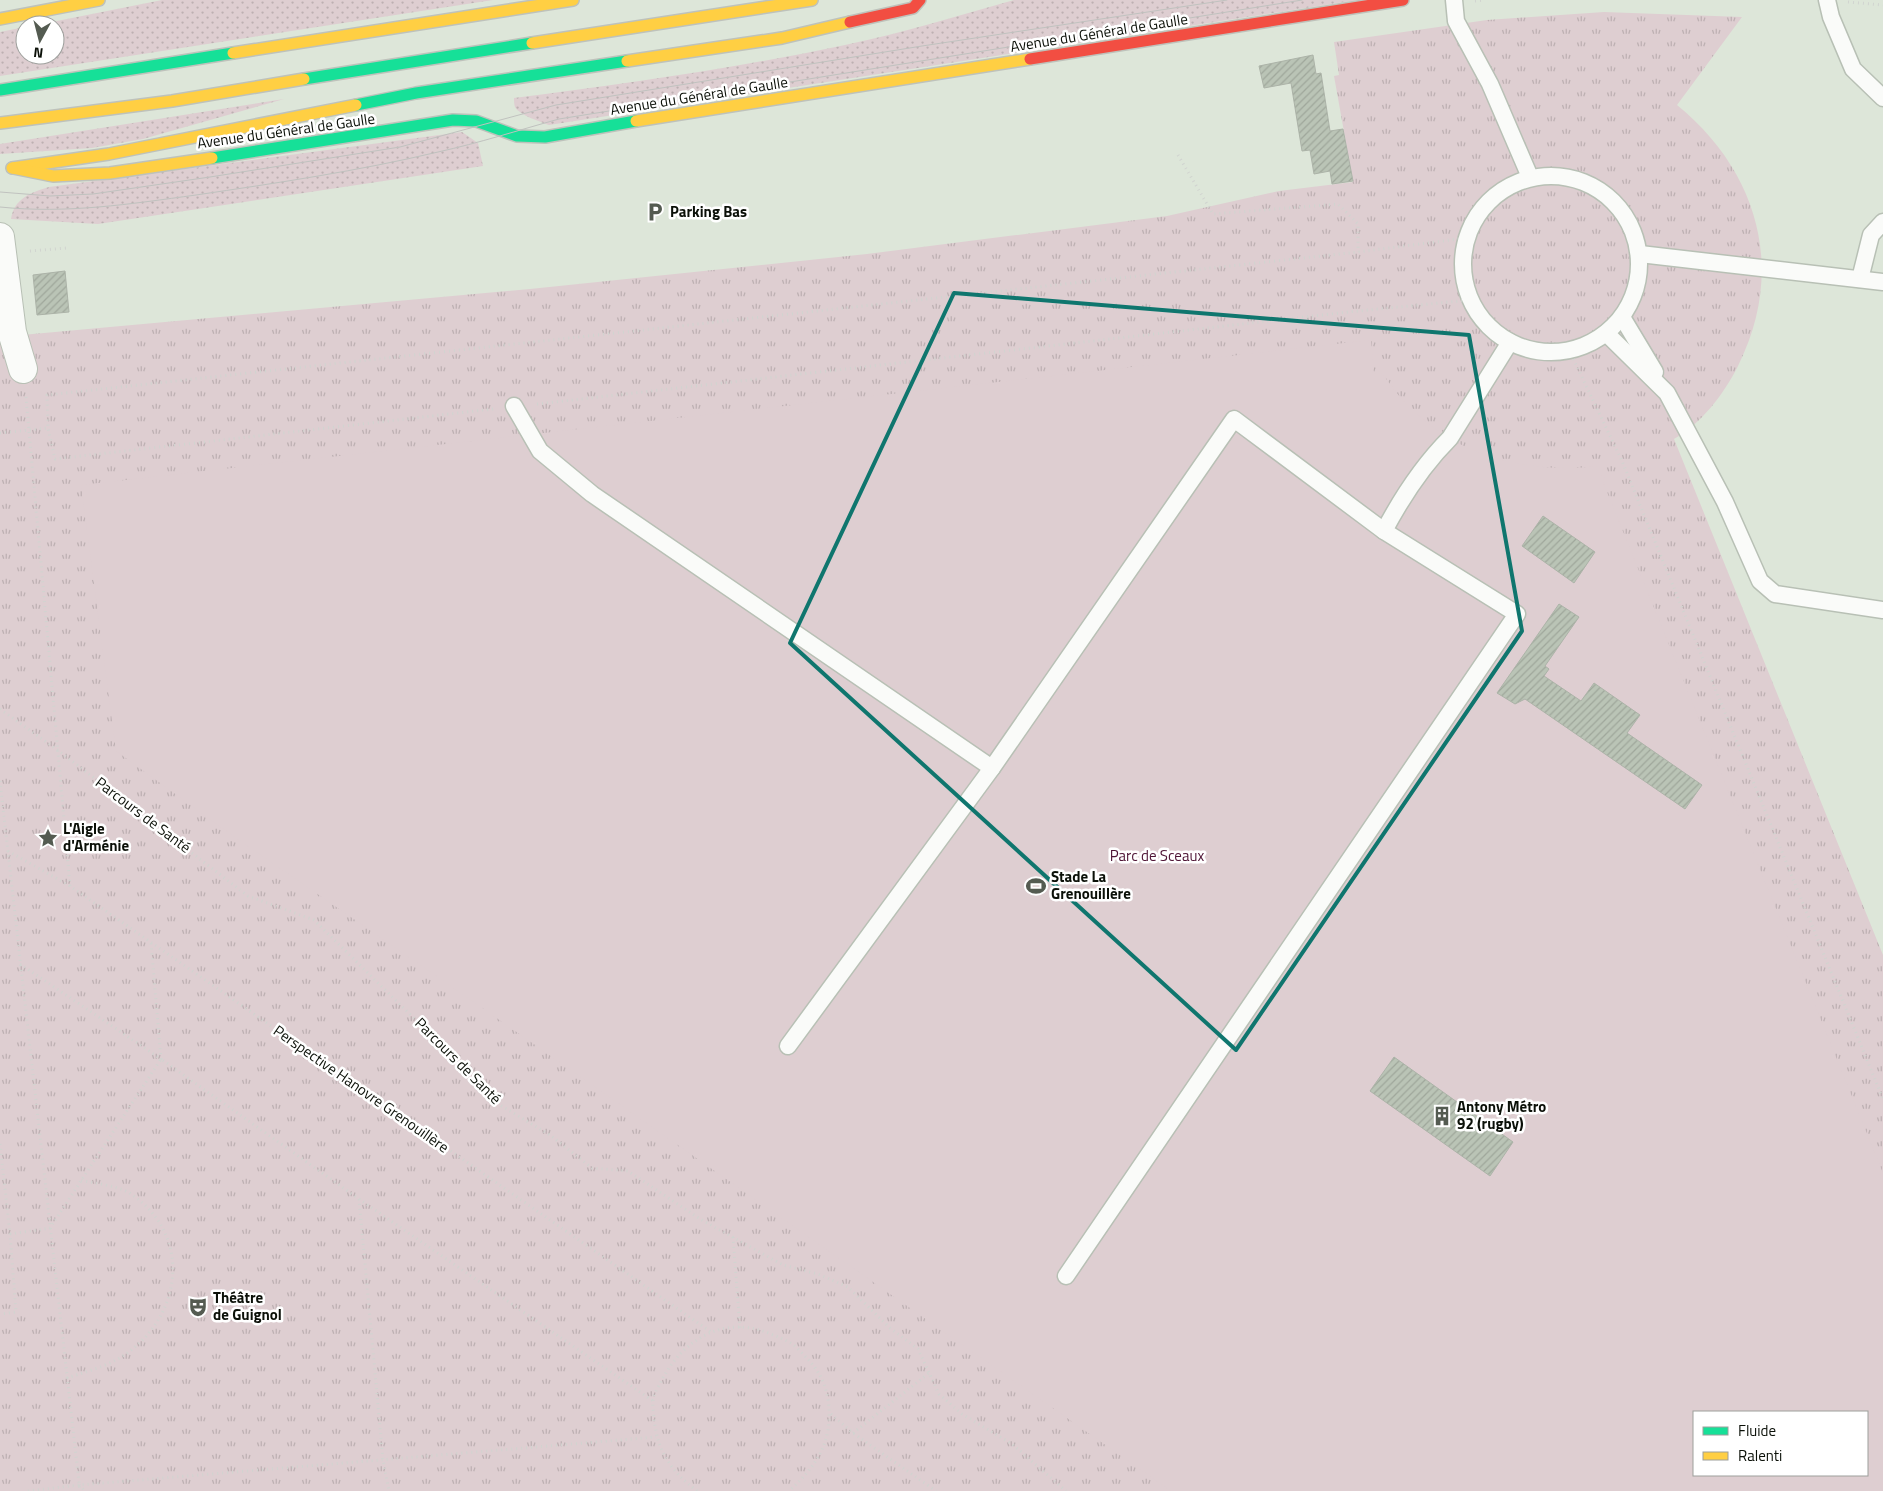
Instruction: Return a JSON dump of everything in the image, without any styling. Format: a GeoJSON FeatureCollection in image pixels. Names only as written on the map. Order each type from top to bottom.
{"type":"FeatureCollection","features":[{"type":"Feature","properties":{"kind":"main road"},"geometry":{"type":"LineString","coordinates":[[0,19],[99,0]]}},
{"type":"Feature","properties":{"kind":"main road"},"geometry":{"type":"LineString","coordinates":[[0,90],[573,0]]}},
{"type":"Feature","properties":{"kind":"main road"},"geometry":{"type":"LineString","coordinates":[[0,123],[172,101],[508,46],[812,0]]}},
{"type":"Feature","properties":{"kind":"main road"},"geometry":{"type":"LineString","coordinates":[[12,168],[110,154],[416,93],[782,38],[913,8],[920,0]]}},
{"type":"Feature","properties":{"kind":"main road","name":"Avenue du Général de Gaulle"},"geometry":{"type":"LineString","coordinates":[[0,169],[12,168],[53,176],[110,173],[454,120],[476,121],[516,136],[545,136],[1403,0]]}},
{"type":"Feature","properties":{"kind":"street"},"geometry":{"type":"LineString","coordinates":[[1,245],[12,332],[23,369]]}},
{"type":"Feature","properties":{"kind":"lane"},"geometry":{"type":"LineString","coordinates":[[1454,0],[1456,21],[1490,84],[1530,177]]}},
{"type":"Feature","properties":{"kind":"lane"},"geometry":{"type":"LineString","coordinates":[[1833,0],[1831,17],[1853,69],[1883,98]]}},
{"type":"Feature","properties":{"kind":"lane"},"geometry":{"type":"LineString","coordinates":[[1560,175],[1589,183],[1614,200],[1631,225],[1640,254],[1639,276],[1633,298],[1622,317],[1606,333],[1589,344],[1569,350],[1549,352],[1529,349],[1510,342],[1494,331],[1480,317],[1470,300],[1464,280],[1462,259],[1466,238],[1475,217],[1490,200],[1508,186],[1530,177],[1560,175]]}},
{"type":"Feature","properties":{"kind":"lane"},"geometry":{"type":"LineString","coordinates":[[1860,279],[1871,235],[1883,222]]}},
{"type":"Feature","properties":{"kind":"lane"},"geometry":{"type":"LineString","coordinates":[[1640,254],[1883,282]]}},
{"type":"Feature","properties":{"kind":"lane"},"geometry":{"type":"LineString","coordinates":[[1622,317],[1667,393],[1725,502],[1760,581],[1775,594],[1883,610]]}},
{"type":"Feature","properties":{"kind":"lane"},"geometry":{"type":"LineString","coordinates":[[1606,333],[1667,393]]}},
{"type":"Feature","properties":{"kind":"lane"},"geometry":{"type":"LineString","coordinates":[[1384,531],[1403,496],[1438,450],[1450,438],[1510,342]]}},
{"type":"Feature","properties":{"kind":"lane"},"geometry":{"type":"LineString","coordinates":[[514,406],[540,451],[592,494],[992,768]]}},
{"type":"Feature","properties":{"kind":"lane"},"geometry":{"type":"LineString","coordinates":[[788,1046],[992,768],[1234,419],[1384,531],[1517,614],[1066,1276]]}},
{"type":"Feature","properties":{"kind":"path"},"geometry":{"type":"LineString","coordinates":[[1833,0],[1883,5]]}},
{"type":"Feature","properties":{"kind":"path"},"geometry":{"type":"LineString","coordinates":[[1178,155],[1213,214],[1338,204],[1358,224],[1358,252]]}},
{"type":"Feature","properties":{"kind":"path"},"geometry":{"type":"LineString","coordinates":[[1466,238],[1358,252],[47,395],[48,428],[55,458],[1348,312],[1470,300]]}},
{"type":"Feature","properties":{"kind":"path"},"geometry":{"type":"LineString","coordinates":[[1,245],[68,248]]}},
{"type":"Feature","properties":{"kind":"path"},"geometry":{"type":"LineString","coordinates":[[1569,350],[1622,460],[1883,1099]]}},
{"type":"Feature","properties":{"kind":"path"},"geometry":{"type":"LineString","coordinates":[[23,369],[70,886]]}},
{"type":"Feature","properties":{"kind":"path"},"geometry":{"type":"LineString","coordinates":[[0,433],[48,428]]}},
{"type":"Feature","properties":{"kind":"path","name":"Parcours de Santé"},"geometry":{"type":"LineString","coordinates":[[0,709],[59,751],[248,896],[314,920],[462,1062],[495,1102],[550,1135],[592,1168],[628,1171],[700,1219],[783,1265],[818,1274],[848,1287],[890,1328],[918,1349],[939,1394],[962,1414],[1012,1444],[1066,1491]]}},
{"type":"Feature","properties":{"kind":"path"},"geometry":{"type":"LineString","coordinates":[[0,781],[80,1491]]}},
{"type":"Feature","properties":{"kind":"path","name":"Perspective Hanovre Grenouillère"},"geometry":{"type":"LineString","coordinates":[[8,851],[70,886],[711,1332]]}},
{"type":"Feature","properties":{"kind":"path"},"geometry":{"type":"LineString","coordinates":[[10,1234],[50,1228],[160,1059],[151,942]]}},
{"type":"Feature","properties":{"kind":"path"},"geometry":{"type":"LineString","coordinates":[[20,964],[653,1401]]}},
{"type":"Feature","properties":{"kind":"path"},"geometry":{"type":"LineString","coordinates":[[0,1144],[16,1312],[0,1314]]}},
{"type":"Feature","properties":{"kind":"path"},"geometry":{"type":"LineString","coordinates":[[67,1378],[98,1368],[128,1352],[149,1334],[163,1314],[174,1271],[171,1250],[164,1228],[149,1207],[126,1191],[80,1180]]}},
{"type":"Feature","properties":{"kind":"path"},"geometry":{"type":"LineString","coordinates":[[359,1199],[383,1460],[389,1491]]}},
{"type":"Feature","properties":{"kind":"path"},"geometry":{"type":"LineString","coordinates":[[733,1237],[740,1328]]}},
{"type":"Feature","properties":{"kind":"path"},"geometry":{"type":"LineString","coordinates":[[698,1491],[681,1479],[664,1457],[656,1437],[653,1401],[672,1361],[688,1345],[711,1332],[757,1328],[792,1343],[816,1367],[826,1388],[830,1413],[827,1439],[817,1462],[789,1491]]}},
{"type":"Feature","properties":{"kind":"path"},"geometry":{"type":"LineString","coordinates":[[853,1434],[929,1373]]}},
{"type":"Feature","properties":{"kind":"path"},"geometry":{"type":"LineString","coordinates":[[830,1413],[853,1434],[936,1491]]}},
{"type":"Feature","properties":{"kind":"path"},"geometry":{"type":"LineString","coordinates":[[28,1491],[79,1485],[656,1437]]}},
{"type":"Feature","properties":{"kind":"path"},"geometry":{"type":"LineString","coordinates":[[79,1485],[85,1491]]}},
{"type":"Feature","properties":{"kind":"highlighted area"},"geometry":{"type":"Polygon","coordinates":[[[954,293],[1469,335],[1522,631],[1236,1050],[790,643],[954,293]]]}},
{"type":"Feature","properties":{"kind":"green space"},"geometry":{"type":"Polygon","coordinates":[[[162,0],[493,0],[0,76],[0,32],[15,29],[15,65],[65,65],[65,19],[162,0]]]}},
{"type":"Feature","properties":{"kind":"green space"},"geometry":{"type":"Polygon","coordinates":[[[1014,0],[1358,0],[549,125],[525,115],[517,110],[514,105],[514,98],[680,75],[845,45],[909,30],[1014,0]]]}},
{"type":"Feature","properties":{"kind":"green space","name":"Stade La Grenouillère"},"geometry":{"type":"Polygon","coordinates":[[[1604,12],[1742,17],[1677,105],[1705,132],[1728,161],[1745,192],[1756,225],[1761,259],[1760,294],[1753,330],[1732,377],[1719,397],[1702,417],[1674,439],[1883,955],[1883,1491],[0,1491],[0,337],[530,289],[867,254],[1167,216],[1279,191],[1353,182],[1334,76],[1339,75],[1334,42],[1487,20],[1604,12]]]}},
{"type":"Feature","properties":{"kind":"green space"},"geometry":{"type":"Polygon","coordinates":[[[284,99],[143,139],[92,148],[0,154],[0,144],[284,99]]]}},
{"type":"Feature","properties":{"kind":"green space"},"geometry":{"type":"Polygon","coordinates":[[[462,132],[478,143],[483,166],[98,224],[11,219],[20,201],[36,191],[49,187],[462,132]]]}},
{"type":"Feature","properties":{"kind":"green space","name":"Stade La Grenouillère"},"geometry":{"type":"Polygon","coordinates":[[[1371,340],[1374,374],[1381,373],[1413,411],[1440,432],[1460,444],[1481,453],[1528,465],[1551,468],[1597,466],[1602,477],[1605,478],[1603,482],[1883,1173],[1883,1491],[1171,1491],[458,991],[229,833],[116,751],[81,485],[1371,340]]]}},
{"type":"Feature","properties":{"kind":"building"},"geometry":{"type":"Polygon","coordinates":[[[1313,55],[1316,74],[1321,73],[1330,131],[1343,129],[1353,181],[1332,184],[1330,171],[1314,174],[1310,150],[1302,151],[1291,83],[1264,88],[1259,66],[1313,55]]]}},
{"type":"Feature","properties":{"kind":"building"},"geometry":{"type":"Polygon","coordinates":[[[65,271],[69,312],[37,315],[33,275],[65,271]]]}},
{"type":"Feature","properties":{"kind":"building"},"geometry":{"type":"Polygon","coordinates":[[[1543,516],[1595,552],[1574,583],[1522,546],[1543,516]]]}},
{"type":"Feature","properties":{"kind":"building"},"geometry":{"type":"Polygon","coordinates":[[[1559,604],[1579,617],[1545,666],[1549,669],[1544,676],[1581,701],[1594,683],[1640,715],[1627,733],[1702,785],[1685,809],[1525,699],[1515,704],[1497,693],[1559,604]]]}},
{"type":"Feature","properties":{"kind":"building","name":"Antony Métro 92 (rugby)"},"geometry":{"type":"Polygon","coordinates":[[[1394,1057],[1513,1142],[1490,1176],[1370,1091],[1394,1057]]]}},
{"type":"Feature","properties":{"kind":"tram line"},"geometry":{"type":"LineString","coordinates":[[0,192],[50,196],[93,194],[210,177],[400,147],[556,105],[922,46],[1227,0]]}},
{"type":"Feature","properties":{"kind":"tram line"},"geometry":{"type":"LineString","coordinates":[[0,207],[74,209],[123,205],[287,181],[348,171],[438,152],[559,119],[1302,0]]}},
{"type":"Feature","properties":{"kind":"traffic: fast"},"geometry":{"type":"LineString","coordinates":[[304,79],[532,43]]}},
{"type":"Feature","properties":{"kind":"traffic: fast"},"geometry":{"type":"LineString","coordinates":[[0,90],[233,53]]}},
{"type":"Feature","properties":{"kind":"traffic: fast"},"geometry":{"type":"LineString","coordinates":[[356,105],[416,93],[627,61]]}},
{"type":"Feature","properties":{"kind":"traffic: fast"},"geometry":{"type":"LineString","coordinates":[[212,158],[453,120],[476,121],[517,136],[545,137],[636,121]]}},
{"type":"Feature","properties":{"kind":"traffic: slow"},"geometry":{"type":"LineString","coordinates":[[0,19],[99,0]]}},
{"type":"Feature","properties":{"kind":"traffic: slow"},"geometry":{"type":"LineString","coordinates":[[233,53],[573,0]]}},
{"type":"Feature","properties":{"kind":"traffic: slow"},"geometry":{"type":"LineString","coordinates":[[532,43],[812,0]]}},
{"type":"Feature","properties":{"kind":"traffic: slow"},"geometry":{"type":"LineString","coordinates":[[627,61],[782,38],[850,22]]}},
{"type":"Feature","properties":{"kind":"traffic: slow"},"geometry":{"type":"LineString","coordinates":[[636,121],[1030,59]]}},
{"type":"Feature","properties":{"kind":"traffic: slow"},"geometry":{"type":"LineString","coordinates":[[0,123],[172,101],[304,79]]}},
{"type":"Feature","properties":{"kind":"traffic: slow"},"geometry":{"type":"LineString","coordinates":[[12,168],[109,154],[356,105]]}},
{"type":"Feature","properties":{"kind":"traffic: slow"},"geometry":{"type":"LineString","coordinates":[[13,168],[53,176],[110,173],[212,158]]}},
{"type":"Feature","properties":{"kind":"traffic: jam"},"geometry":{"type":"LineString","coordinates":[[850,22],[913,8],[920,0]]}},
{"type":"Feature","properties":{"kind":"traffic: jam"},"geometry":{"type":"LineString","coordinates":[[1030,59],[1403,0]]}},
{"type":"Feature","properties":{"kind":"place","name":"Parking Bas"},"geometry":{"type":"Point","coordinates":[655,212]}},
{"type":"Feature","properties":{"kind":"place","name":"L'Aigle d'Arménie"},"geometry":{"type":"Point","coordinates":[48,838]}},
{"type":"Feature","properties":{"kind":"place","name":"Stade La Grenouillère"},"geometry":{"type":"Point","coordinates":[1036,886]}},
{"type":"Feature","properties":{"kind":"place","name":"Antony Métro 92 (rugby)"},"geometry":{"type":"Point","coordinates":[1442,1116]}},
{"type":"Feature","properties":{"kind":"place","name":"Théâtre de Guignol"},"geometry":{"type":"Point","coordinates":[198,1307]}},
{"type":"Feature","properties":{"kind":"park label","name":"Parc de Sceaux"},"geometry":{"type":"Point","coordinates":[1157,856]}}]}
